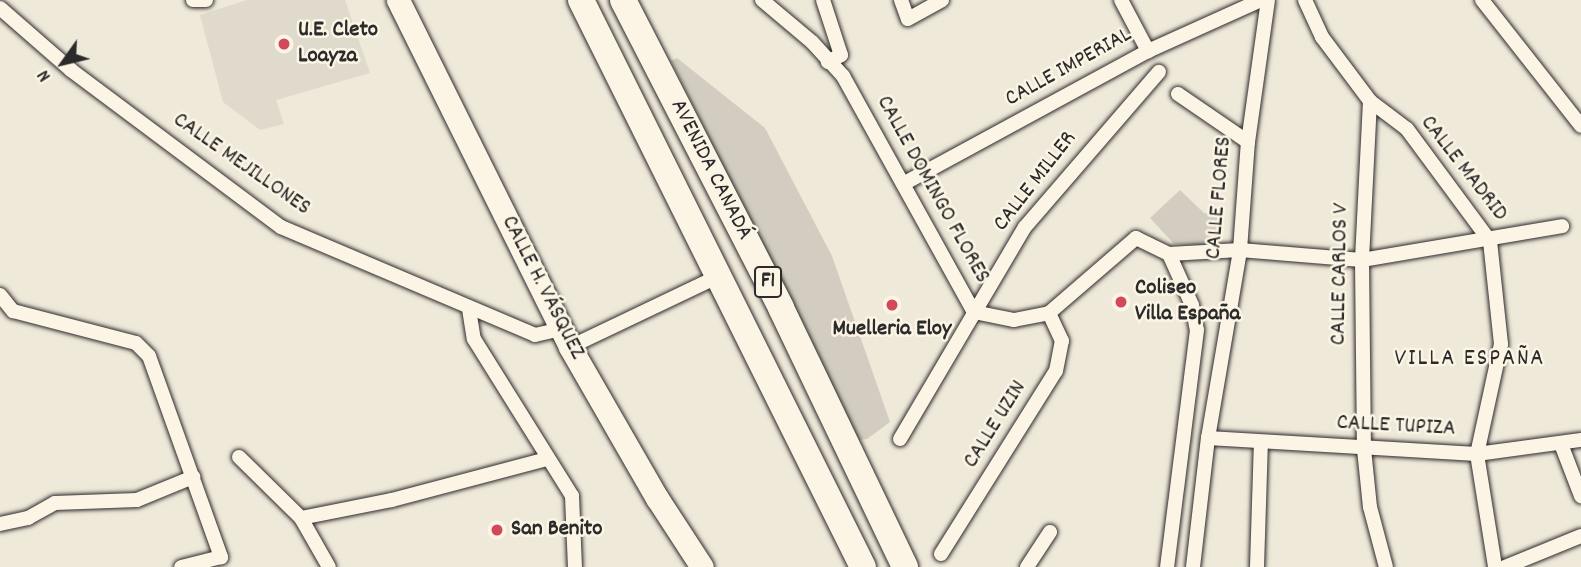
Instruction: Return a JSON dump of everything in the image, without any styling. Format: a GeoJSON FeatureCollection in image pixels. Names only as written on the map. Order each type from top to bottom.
{"type":"FeatureCollection","features":[{"type":"Feature","properties":{"kind":"highway","name":"AVENIDA CANADÁ"},"geometry":{"type":"LineString","coordinates":[[581,0],[863,567]]}},
{"type":"Feature","properties":{"kind":"highway","name":"AVENIDA CANADÁ"},"geometry":{"type":"LineString","coordinates":[[623,0],[781,308],[905,567]]}},
{"type":"Feature","properties":{"kind":"main road","name":"CALLE H. VÁSQUEZ"},"geometry":{"type":"LineString","coordinates":[[398,0],[566,338],[657,498],[702,567]]}},
{"type":"Feature","properties":{"kind":"street"},"geometry":{"type":"LineString","coordinates":[[193,0],[206,0]]}},
{"type":"Feature","properties":{"kind":"street","name":"CALLE DOMINGO FLORES"},"geometry":{"type":"LineString","coordinates":[[762,0],[834,58],[974,312],[1014,320],[1049,313],[1136,238],[1169,254]]}},
{"type":"Feature","properties":{"kind":"street"},"geometry":{"type":"LineString","coordinates":[[823,0],[834,58]]}},
{"type":"Feature","properties":{"kind":"street"},"geometry":{"type":"LineString","coordinates":[[901,0],[908,19],[942,0]]}},
{"type":"Feature","properties":{"kind":"street"},"geometry":{"type":"LineString","coordinates":[[1121,0],[1148,51]]}},
{"type":"Feature","properties":{"kind":"street","name":"CALLE IMPERIAL"},"geometry":{"type":"LineString","coordinates":[[903,184],[1148,51],[1261,0]]}},
{"type":"Feature","properties":{"kind":"street","name":"CALLE FLORES"},"geometry":{"type":"LineString","coordinates":[[1193,567],[1208,438],[1240,250],[1248,142],[1268,0]]}},
{"type":"Feature","properties":{"kind":"street"},"geometry":{"type":"LineString","coordinates":[[1305,0],[1322,37],[1370,101]]}},
{"type":"Feature","properties":{"kind":"street"},"geometry":{"type":"LineString","coordinates":[[1482,0],[1581,126]]}},
{"type":"Feature","properties":{"kind":"street","name":"CALLE MEJILLONES"},"geometry":{"type":"LineString","coordinates":[[0,8],[71,70],[281,228],[535,335],[566,338],[720,275]]}},
{"type":"Feature","properties":{"kind":"street","name":"CALLE MILLER"},"geometry":{"type":"LineString","coordinates":[[900,439],[1025,227],[1158,72]]}},
{"type":"Feature","properties":{"kind":"street"},"geometry":{"type":"LineString","coordinates":[[1178,94],[1248,142]]}},
{"type":"Feature","properties":{"kind":"street","name":"CALLE MADRID"},"geometry":{"type":"LineString","coordinates":[[1370,101],[1407,129],[1490,241],[1501,344],[1477,454],[1495,567]]}},
{"type":"Feature","properties":{"kind":"street","name":"CALLE CARLOS V"},"geometry":{"type":"LineString","coordinates":[[1370,101],[1362,260],[1364,449],[1370,507],[1386,567]]}},
{"type":"Feature","properties":{"kind":"street"},"geometry":{"type":"LineString","coordinates":[[1167,567],[1196,330],[1192,305],[1169,254],[1240,250],[1362,260],[1490,241],[1562,226]]}},
{"type":"Feature","properties":{"kind":"street"},"geometry":{"type":"LineString","coordinates":[[0,295],[13,311],[136,343],[149,356],[221,557],[181,567]]}},
{"type":"Feature","properties":{"kind":"street"},"geometry":{"type":"LineString","coordinates":[[469,309],[474,339],[572,496],[575,567]]}},
{"type":"Feature","properties":{"kind":"street","name":"CALLE UZIN"},"geometry":{"type":"LineString","coordinates":[[941,554],[1056,371],[1062,341],[1049,313]]}},
{"type":"Feature","properties":{"kind":"street","name":"CALLE TUPIZA"},"geometry":{"type":"LineString","coordinates":[[1208,438],[1477,454],[1581,440]]}},
{"type":"Feature","properties":{"kind":"street"},"geometry":{"type":"LineString","coordinates":[[1257,567],[1261,443]]}},
{"type":"Feature","properties":{"kind":"street"},"geometry":{"type":"LineString","coordinates":[[1562,444],[1581,496]]}},
{"type":"Feature","properties":{"kind":"street"},"geometry":{"type":"LineString","coordinates":[[239,457],[301,518],[329,567]]}},
{"type":"Feature","properties":{"kind":"street"},"geometry":{"type":"LineString","coordinates":[[301,518],[392,500],[547,459]]}},
{"type":"Feature","properties":{"kind":"street"},"geometry":{"type":"LineString","coordinates":[[0,524],[28,518],[55,503],[137,500],[193,477]]}},
{"type":"Feature","properties":{"kind":"street"},"geometry":{"type":"LineString","coordinates":[[1027,567],[1050,532]]}},
{"type":"Feature","properties":{"kind":"street"},"geometry":{"type":"LineString","coordinates":[[1505,567],[1581,536]]}},
{"type":"Feature","properties":{"kind":"shaded area","name":"U.E. Cleto Loayza"},"geometry":{"type":"Polygon","coordinates":[[[247,0],[345,0],[370,73],[276,100],[284,124],[260,130],[223,102],[200,15],[247,0]]]}},
{"type":"Feature","properties":{"kind":"shaded area"},"geometry":{"type":"Polygon","coordinates":[[[677,58],[765,128],[832,256],[890,422],[867,439],[859,440],[671,61],[677,58]]]}},
{"type":"Feature","properties":{"kind":"shaded area"},"geometry":{"type":"Polygon","coordinates":[[[1180,190],[1204,213],[1222,215],[1219,246],[1174,244],[1150,218],[1180,190]]]}},
{"type":"Feature","properties":{"kind":"place","name":"U.E. Cleto Loayza"},"geometry":{"type":"Point","coordinates":[284,44]}},
{"type":"Feature","properties":{"kind":"place","name":"Coliseo Villa España"},"geometry":{"type":"Point","coordinates":[1121,302]}},
{"type":"Feature","properties":{"kind":"place","name":"Muelleria Eloy"},"geometry":{"type":"Point","coordinates":[892,305]}},
{"type":"Feature","properties":{"kind":"place","name":"San Benito"},"geometry":{"type":"Point","coordinates":[497,530]}},
{"type":"Feature","properties":{"kind":"district","name":"VILLA ESPAÑA"},"geometry":{"type":"Point","coordinates":[1470,360]}}]}
